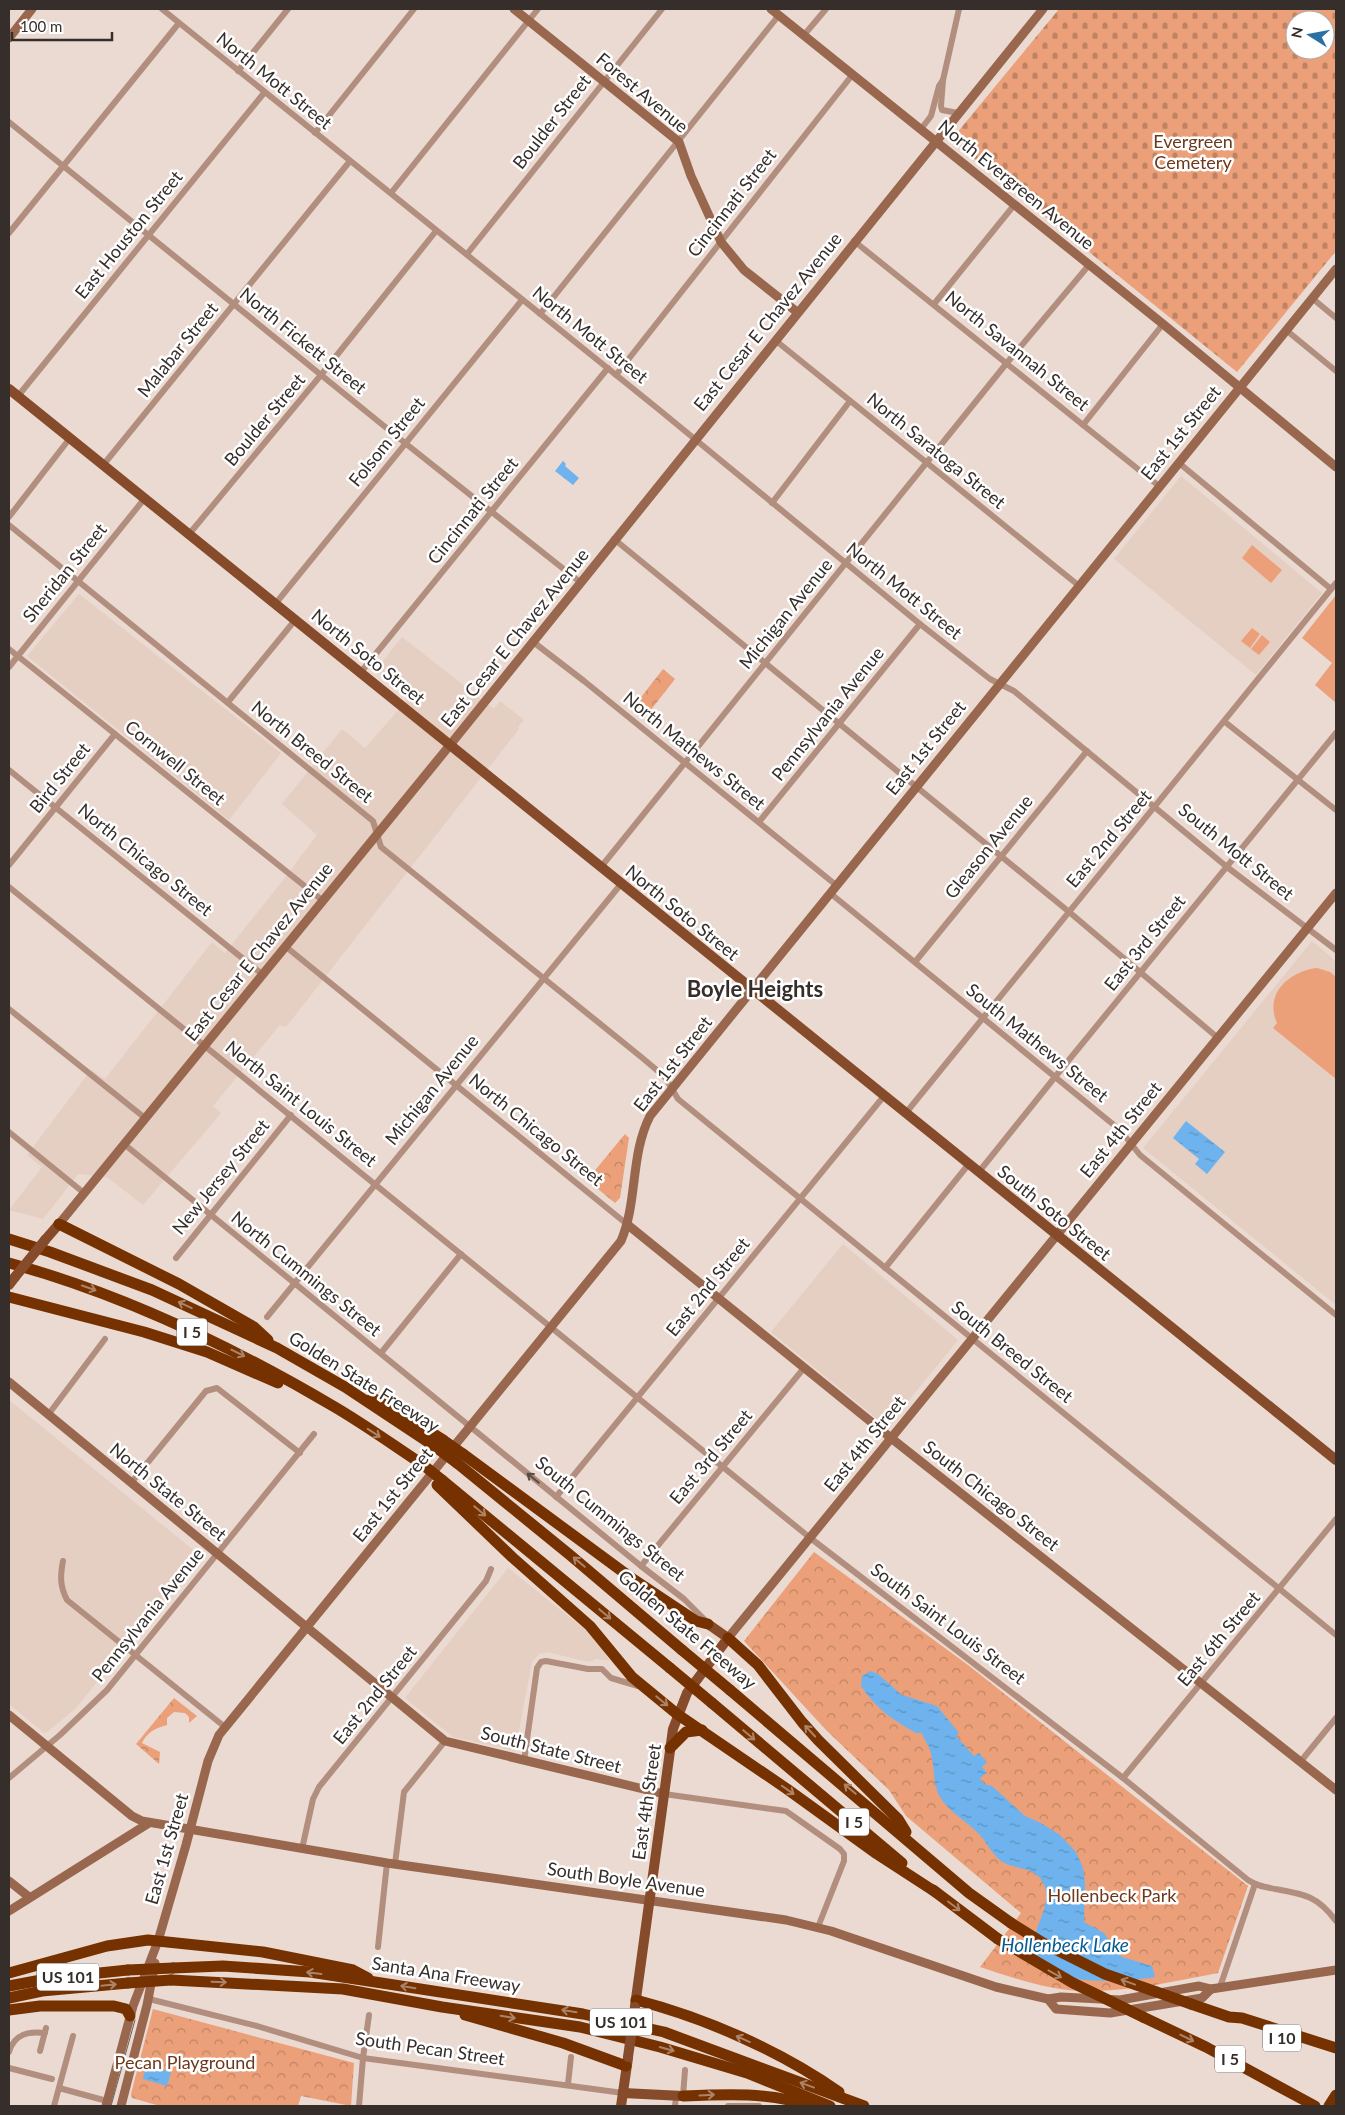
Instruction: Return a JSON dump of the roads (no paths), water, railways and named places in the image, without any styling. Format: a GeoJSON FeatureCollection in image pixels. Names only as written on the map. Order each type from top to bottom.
{"type":"FeatureCollection","features":[{"type":"Feature","properties":{"kind":"highway"},"geometry":{"type":"LineString","coordinates":[[59,1224],[179,1284],[254,1327],[277,1348]]}},
{"type":"Feature","properties":{"kind":"highway","name":"Golden State Freeway"},"geometry":{"type":"LineString","coordinates":[[9,1240],[50,1252],[152,1290],[277,1348],[440,1444],[460,1459],[570,1555],[969,1893],[1043,1943],[1105,1974],[1229,2017],[1242,2018],[1336,2048]]}},
{"type":"Feature","properties":{"kind":"highway","name":"Golden State Freeway"},"geometry":{"type":"LineString","coordinates":[[9,1263],[70,1281],[140,1308],[240,1354],[335,1407],[419,1464],[670,1668],[937,1893],[998,1939],[1073,1984],[1250,2070],[1315,2106]]}},
{"type":"Feature","properties":{"kind":"highway"},"geometry":{"type":"LineString","coordinates":[[9,1297],[144,1332],[198,1349],[335,1407]]}},
{"type":"Feature","properties":{"kind":"highway"},"geometry":{"type":"LineString","coordinates":[[460,1459],[696,1621],[708,1624]]}},
{"type":"Feature","properties":{"kind":"highway"},"geometry":{"type":"LineString","coordinates":[[440,1483],[492,1539],[590,1626],[623,1668],[646,1688],[678,1714],[877,1854],[937,1893]]}},
{"type":"Feature","properties":{"kind":"highway"},"geometry":{"type":"LineString","coordinates":[[728,1638],[758,1665],[818,1740],[898,1819],[913,1844]]}},
{"type":"Feature","properties":{"kind":"highway"},"geometry":{"type":"LineString","coordinates":[[670,1748],[686,1732],[702,1730]]}},
{"type":"Feature","properties":{"kind":"highway"},"geometry":{"type":"LineString","coordinates":[[9,1973],[107,1946],[140,1940],[264,1952],[353,1970],[379,1983]]}},
{"type":"Feature","properties":{"kind":"highway","name":"Santa Ana Freeway"},"geometry":{"type":"LineString","coordinates":[[9,1998],[42,1991],[128,1983],[223,1966],[310,1972],[582,2014],[664,2032],[858,2104]]}},
{"type":"Feature","properties":{"kind":"highway","name":"Santa Ana Freeway"},"geometry":{"type":"LineString","coordinates":[[9,1986],[52,1978],[128,1970],[343,1988],[442,2007],[580,2027],[660,2046],[747,2072],[830,2106]]}},
{"type":"Feature","properties":{"kind":"highway"},"geometry":{"type":"LineString","coordinates":[[636,2003],[691,2016],[777,2054],[858,2104]]}},
{"type":"Feature","properties":{"kind":"highway"},"geometry":{"type":"LineString","coordinates":[[9,2010],[40,2006],[114,2006],[126,2009],[130,2016]]}},
{"type":"Feature","properties":{"kind":"highway"},"geometry":{"type":"LineString","coordinates":[[442,2007],[475,2019],[627,2062]]}},
{"type":"Feature","properties":{"kind":"highway","name":"I 10"},"geometry":{"type":"LineString","coordinates":[[1229,2017],[1240,2024],[1336,2056]]}},
{"type":"Feature","properties":{"kind":"highway"},"geometry":{"type":"LineString","coordinates":[[678,2100],[732,2094],[768,2096],[811,2106]]}},
{"type":"Feature","properties":{"kind":"main road","name":"North Soto Street"},"geometry":{"type":"LineString","coordinates":[[9,389],[190,533],[751,991]]}},
{"type":"Feature","properties":{"kind":"main road","name":"South Soto Street"},"geometry":{"type":"LineString","coordinates":[[751,991],[1336,1460]]}},
{"type":"Feature","properties":{"kind":"main road","name":"East Cesar E Chavez Avenue"},"geometry":{"type":"LineString","coordinates":[[12,1281],[59,1224]]}},
{"type":"Feature","properties":{"kind":"main road","name":"South Cummings Street"},"geometry":{"type":"LineString","coordinates":[[708,1624],[728,1638]]}},
{"type":"Feature","properties":{"kind":"main road","name":"East 4th Street"},"geometry":{"type":"LineString","coordinates":[[621,2106],[670,1748],[678,1714],[687,1693],[728,1638]]}},
{"type":"Feature","properties":{"kind":"main road","name":"South Pecan Street"},"geometry":{"type":"LineString","coordinates":[[623,2092],[678,2100]]}},
{"type":"Feature","properties":{"kind":"street"},"geometry":{"type":"LineString","coordinates":[[9,38],[32,9]]}},
{"type":"Feature","properties":{"kind":"street","name":"North Mott Street"},"geometry":{"type":"LineString","coordinates":[[163,9],[264,93],[608,368],[920,624],[990,679],[1000,683]]}},
{"type":"Feature","properties":{"kind":"street"},"geometry":{"type":"LineString","coordinates":[[238,71],[288,9]]}},
{"type":"Feature","properties":{"kind":"street"},"geometry":{"type":"LineString","coordinates":[[315,133],[414,9]]}},
{"type":"Feature","properties":{"kind":"street","name":"Forest Avenue"},"geometry":{"type":"LineString","coordinates":[[514,9],[679,142],[691,176],[721,242],[744,270],[797,312]]}},
{"type":"Feature","properties":{"kind":"street"},"geometry":{"type":"LineString","coordinates":[[391,193],[538,9]]}},
{"type":"Feature","properties":{"kind":"street","name":"Boulder Street"},"geometry":{"type":"LineString","coordinates":[[466,254],[662,9]]}},
{"type":"Feature","properties":{"kind":"street","name":"North Evergreen Avenue"},"geometry":{"type":"LineString","coordinates":[[771,9],[1015,204],[1336,467]]}},
{"type":"Feature","properties":{"kind":"street"},"geometry":{"type":"LineString","coordinates":[[804,35],[826,9]]}},
{"type":"Feature","properties":{"kind":"street"},"geometry":{"type":"LineString","coordinates":[[958,113],[942,110],[941,106],[943,80],[959,9]]}},
{"type":"Feature","properties":{"kind":"street","name":"East Cesar E Chavez Avenue"},"geometry":{"type":"LineString","coordinates":[[59,1224],[450,744],[935,141],[1044,9]]}},
{"type":"Feature","properties":{"kind":"street"},"geometry":{"type":"LineString","coordinates":[[540,314],[779,15]]}},
{"type":"Feature","properties":{"kind":"street"},"geometry":{"type":"LineString","coordinates":[[9,233],[178,23]]}},
{"type":"Feature","properties":{"kind":"street","name":"Cincinnati Street"},"geometry":{"type":"LineString","coordinates":[[616,375],[853,74]]}},
{"type":"Feature","properties":{"kind":"street"},"geometry":{"type":"LineString","coordinates":[[921,129],[931,116],[939,86],[943,80]]}},
{"type":"Feature","properties":{"kind":"street","name":"East Houston Street"},"geometry":{"type":"LineString","coordinates":[[18,396],[264,93]]}},
{"type":"Feature","properties":{"kind":"street","name":"North Fickett Street"},"geometry":{"type":"LineString","coordinates":[[9,122],[321,376],[580,582]]}},
{"type":"Feature","properties":{"kind":"street","name":"Malabar Street"},"geometry":{"type":"LineString","coordinates":[[104,464],[350,161]]}},
{"type":"Feature","properties":{"kind":"street"},"geometry":{"type":"LineString","coordinates":[[934,304],[1015,204]]}},
{"type":"Feature","properties":{"kind":"street","name":"Boulder Street"},"geometry":{"type":"LineString","coordinates":[[190,533],[321,376],[436,230]]}},
{"type":"Feature","properties":{"kind":"street","name":"North Savannah Street"},"geometry":{"type":"LineString","coordinates":[[854,241],[1159,486]]}},
{"type":"Feature","properties":{"kind":"street","name":"Michigan Avenue"},"geometry":{"type":"LineString","coordinates":[[601,867],[927,465],[1006,364],[1089,265]]}},
{"type":"Feature","properties":{"kind":"street","name":"East 1st Street"},"geometry":{"type":"LineString","coordinates":[[107,2104],[130,2016],[158,1941],[208,1760],[225,1727],[621,1241],[628,1225],[641,1136],[650,1116],[1336,269]]}},
{"type":"Feature","properties":{"kind":"street"},"geometry":{"type":"LineString","coordinates":[[1312,298],[1336,318]]}},
{"type":"Feature","properties":{"kind":"street","name":"Folsom Street"},"geometry":{"type":"LineString","coordinates":[[276,603],[522,300]]}},
{"type":"Feature","properties":{"kind":"street"},"geometry":{"type":"LineString","coordinates":[[1083,425],[1163,324]]}},
{"type":"Feature","properties":{"kind":"street"},"geometry":{"type":"LineString","coordinates":[[1286,330],[1336,371]]}},
{"type":"Feature","properties":{"kind":"street","name":"North Saratoga Street"},"geometry":{"type":"LineString","coordinates":[[775,340],[1078,586]]}},
{"type":"Feature","properties":{"kind":"street","name":"Cincinnati Street"},"geometry":{"type":"LineString","coordinates":[[361,672],[608,368]]}},
{"type":"Feature","properties":{"kind":"street"},"geometry":{"type":"LineString","coordinates":[[772,503],[850,401]]}},
{"type":"Feature","properties":{"kind":"street"},"geometry":{"type":"LineString","coordinates":[[9,517],[70,438]]}},
{"type":"Feature","properties":{"kind":"street"},"geometry":{"type":"LineString","coordinates":[[1179,463],[1331,589]]}},
{"type":"Feature","properties":{"kind":"street","name":"Sheridan Street"},"geometry":{"type":"LineString","coordinates":[[9,667],[145,498]]}},
{"type":"Feature","properties":{"kind":"street","name":"North Breed Street"},"geometry":{"type":"LineString","coordinates":[[9,525],[373,821],[381,847],[665,1077],[672,1089]]}},
{"type":"Feature","properties":{"kind":"street"},"geometry":{"type":"LineString","coordinates":[[614,539],[1068,911],[1218,1038]]}},
{"type":"Feature","properties":{"kind":"street","name":"East 2nd Street"},"geometry":{"type":"LineString","coordinates":[[905,1114],[1336,583]]}},
{"type":"Feature","properties":{"kind":"street"},"geometry":{"type":"LineString","coordinates":[[228,702],[296,619]]}},
{"type":"Feature","properties":{"kind":"street","name":"Pennsylvania Avenue"},"geometry":{"type":"LineString","coordinates":[[759,822],[841,724],[920,624]]}},
{"type":"Feature","properties":{"kind":"street","name":"North Mathews Street"},"geometry":{"type":"LineString","coordinates":[[532,641],[759,822],[833,889]]}},
{"type":"Feature","properties":{"kind":"street","name":"Cornwell Street"},"geometry":{"type":"LineString","coordinates":[[9,649],[322,900]]}},
{"type":"Feature","properties":{"kind":"street","name":"South Mott Street"},"geometry":{"type":"LineString","coordinates":[[1000,683],[1014,691],[1156,806],[1227,867],[1336,950]]}},
{"type":"Feature","properties":{"kind":"street"},"geometry":{"type":"LineString","coordinates":[[1225,722],[1336,810]]}},
{"type":"Feature","properties":{"kind":"street","name":"East 3rd Street"},"geometry":{"type":"LineString","coordinates":[[978,1174],[1336,733]]}},
{"type":"Feature","properties":{"kind":"street","name":"Bird Street"},"geometry":{"type":"LineString","coordinates":[[9,865],[115,734]]}},
{"type":"Feature","properties":{"kind":"street","name":"Gleason Avenue"},"geometry":{"type":"LineString","coordinates":[[915,962],[1086,751]]}},
{"type":"Feature","properties":{"kind":"street","name":"North Chicago Street"},"geometry":{"type":"LineString","coordinates":[[9,770],[262,974]]}},
{"type":"Feature","properties":{"kind":"street","name":"Michigan Avenue"},"geometry":{"type":"LineString","coordinates":[[267,1317],[543,977],[621,884]]}},
{"type":"Feature","properties":{"kind":"street","name":"North Saint Louis Street"},"geometry":{"type":"LineString","coordinates":[[9,887],[551,1328]]}},
{"type":"Feature","properties":{"kind":"street","name":"South Mathews Street"},"geometry":{"type":"LineString","coordinates":[[833,889],[915,962],[1120,1130],[1140,1155],[1336,1316]]}},
{"type":"Feature","properties":{"kind":"street","name":"East 4th Street"},"geometry":{"type":"LineString","coordinates":[[728,1638],[1336,893]]}},
{"type":"Feature","properties":{"kind":"street","name":"North Chicago Street"},"geometry":{"type":"LineString","coordinates":[[285,946],[628,1225]]}},
{"type":"Feature","properties":{"kind":"street"},"geometry":{"type":"LineString","coordinates":[[9,1009],[145,1118]]}},
{"type":"Feature","properties":{"kind":"street","name":"South Breed Street"},"geometry":{"type":"LineString","coordinates":[[672,1089],[678,1100],[799,1200],[1336,1634]]}},
{"type":"Feature","properties":{"kind":"street","name":"East 2nd Street"},"geometry":{"type":"LineString","coordinates":[[556,1497],[884,1096]]}},
{"type":"Feature","properties":{"kind":"street","name":"New Jersey Street"},"geometry":{"type":"LineString","coordinates":[[176,1258],[291,1115]]}},
{"type":"Feature","properties":{"kind":"street"},"geometry":{"type":"LineString","coordinates":[[9,1132],[84,1193]]}},
{"type":"Feature","properties":{"kind":"street","name":"North Cummings Street"},"geometry":{"type":"LineString","coordinates":[[124,1144],[470,1427]]}},
{"type":"Feature","properties":{"kind":"street"},"geometry":{"type":"LineString","coordinates":[[885,1268],[968,1165]]}},
{"type":"Feature","properties":{"kind":"street","name":"South Chicago Street"},"geometry":{"type":"LineString","coordinates":[[628,1225],[891,1438],[1302,1761],[1336,1790]]}},
{"type":"Feature","properties":{"kind":"street"},"geometry":{"type":"LineString","coordinates":[[381,1353],[461,1254]]}},
{"type":"Feature","properties":{"kind":"street","name":"South Saint Louis Street"},"geometry":{"type":"LineString","coordinates":[[551,1328],[809,1537],[1123,1778],[1255,1884],[1310,1897],[1320,1902],[1336,1921]]}},
{"type":"Feature","properties":{"kind":"street"},"geometry":{"type":"LineString","coordinates":[[48,1415],[106,1338]]}},
{"type":"Feature","properties":{"kind":"street","name":"East 3rd Street"},"geometry":{"type":"LineString","coordinates":[[640,1566],[804,1368]]}},
{"type":"Feature","properties":{"kind":"street","name":"North State Street"},"geometry":{"type":"LineString","coordinates":[[9,1382],[306,1626]]}},
{"type":"Feature","properties":{"kind":"street"},"geometry":{"type":"LineString","coordinates":[[131,1483],[206,1391],[212,1388],[218,1388],[300,1453]]}},
{"type":"Feature","properties":{"kind":"street","name":"South Cummings Street"},"geometry":{"type":"LineString","coordinates":[[470,1427],[640,1566],[684,1599],[708,1624]]}},
{"type":"Feature","properties":{"kind":"street","name":"Pennsylvania Avenue"},"geometry":{"type":"LineString","coordinates":[[9,1778],[93,1704],[218,1554],[314,1434]]}},
{"type":"Feature","properties":{"kind":"street","name":"East 6th Street"},"geometry":{"type":"LineString","coordinates":[[1123,1778],[1336,1520]]}},
{"type":"Feature","properties":{"kind":"street"},"geometry":{"type":"LineString","coordinates":[[63,1561],[60,1579],[62,1589],[68,1600],[225,1727]]}},
{"type":"Feature","properties":{"kind":"street","name":"East 2nd Street"},"geometry":{"type":"LineString","coordinates":[[302,1849],[313,1799],[319,1787],[486,1581],[491,1569]]}},
{"type":"Feature","properties":{"kind":"street","name":"South State Street"},"geometry":{"type":"LineString","coordinates":[[306,1626],[445,1741],[664,1794],[786,1811],[834,1844],[844,1854],[844,1861],[818,1927]]}},
{"type":"Feature","properties":{"kind":"street"},"geometry":{"type":"LineString","coordinates":[[524,1761],[537,1668],[541,1662],[546,1660],[588,1669],[602,1669],[611,1678],[646,1688]]}},
{"type":"Feature","properties":{"kind":"street","name":"South Boyle Avenue"},"geometry":{"type":"LineString","coordinates":[[9,1715],[132,1816],[149,1823],[391,1863],[786,1920],[818,1927],[996,1987],[1048,2000],[1061,1997],[1120,2000],[1199,1986],[1215,1988],[1336,1970]]}},
{"type":"Feature","properties":{"kind":"street"},"geometry":{"type":"LineString","coordinates":[[1302,1761],[1336,1718]]}},
{"type":"Feature","properties":{"kind":"street"},"geometry":{"type":"LineString","coordinates":[[378,1947],[404,1792],[445,1741]]}},
{"type":"Feature","properties":{"kind":"street"},"geometry":{"type":"LineString","coordinates":[[9,1911],[149,1823]]}},
{"type":"Feature","properties":{"kind":"street"},"geometry":{"type":"LineString","coordinates":[[9,1881],[29,1897]]}},
{"type":"Feature","properties":{"kind":"street"},"geometry":{"type":"LineString","coordinates":[[1215,1988],[1255,1884]]}},
{"type":"Feature","properties":{"kind":"street","name":"East 1st Street"},"geometry":{"type":"LineString","coordinates":[[122,2106],[149,1999],[158,1941]]}},
{"type":"Feature","properties":{"kind":"street","name":"South Boyle Avenue"},"geometry":{"type":"LineString","coordinates":[[1048,2000],[1056,2009],[1098,2013],[1202,1998],[1215,1988]]}},
{"type":"Feature","properties":{"kind":"street","name":"South Pecan Street"},"geometry":{"type":"LineString","coordinates":[[149,1999],[257,2026],[363,2058],[623,2092]]}},
{"type":"Feature","properties":{"kind":"street"},"geometry":{"type":"LineString","coordinates":[[359,2106],[369,2015]]}},
{"type":"Feature","properties":{"kind":"street"},"geometry":{"type":"LineString","coordinates":[[9,2052],[13,2042],[27,2032],[46,2031],[40,2051]]}},
{"type":"Feature","properties":{"kind":"street"},"geometry":{"type":"LineString","coordinates":[[54,2106],[73,2036]]}},
{"type":"Feature","properties":{"kind":"street"},"geometry":{"type":"LineString","coordinates":[[568,2084],[571,2057]]}},
{"type":"Feature","properties":{"kind":"street"},"geometry":{"type":"LineString","coordinates":[[9,2068],[52,2080]]}},
{"type":"Feature","properties":{"kind":"street"},"geometry":{"type":"LineString","coordinates":[[678,2100],[685,2070]]}},
{"type":"Feature","properties":{"kind":"street"},"geometry":{"type":"LineString","coordinates":[[59,2088],[107,2104]]}},
{"type":"Feature","properties":{"kind":"street"},"geometry":{"type":"LineString","coordinates":[[728,2106],[759,2106]]}},
{"type":"Feature","properties":{"kind":"water"},"geometry":{"type":"Polygon","coordinates":[[[563,461],[566,464],[565,466],[579,478],[573,485],[555,471],[563,461]]]}},
{"type":"Feature","properties":{"kind":"water"},"geometry":{"type":"Polygon","coordinates":[[[1186,1121],[1225,1152],[1207,1174],[1195,1164],[1199,1159],[1173,1138],[1186,1121]]]}},
{"type":"Feature","properties":{"kind":"water","name":"Hollenbeck Lake"},"geometry":{"type":"Polygon","coordinates":[[[870,1671],[878,1674],[902,1695],[937,1706],[959,1733],[956,1736],[974,1756],[979,1753],[987,1762],[982,1767],[988,1774],[986,1773],[980,1778],[984,1784],[992,1786],[1025,1816],[1060,1835],[1076,1852],[1083,1868],[1085,1884],[1084,1922],[1104,1933],[1116,1952],[1122,1957],[1152,1966],[1155,1977],[1101,1981],[1060,1975],[1045,1968],[1035,1956],[1034,1939],[1046,1900],[1044,1884],[1031,1871],[1001,1861],[980,1835],[943,1801],[935,1784],[930,1750],[922,1733],[916,1733],[885,1713],[872,1701],[861,1686],[862,1676],[870,1671]]]}},
{"type":"Feature","properties":{"kind":"water"},"geometry":{"type":"Polygon","coordinates":[[[146,2065],[171,2072],[167,2086],[143,2079],[146,2065]]]}},
{"type":"Feature","properties":{"kind":"tram line"},"geometry":{"type":"LineString","coordinates":[[111,2106],[135,2020]]}},
{"type":"Feature","properties":{"kind":"district","name":"Boyle Heights"},"geometry":{"type":"Point","coordinates":[755,989]}},
{"type":"Feature","properties":{"kind":"park label","name":"Evergreen Cemetery"},"geometry":{"type":"Point","coordinates":[1193,152]}},
{"type":"Feature","properties":{"kind":"park label","name":"Hollenbeck Park"},"geometry":{"type":"Point","coordinates":[1112,1896]}},
{"type":"Feature","properties":{"kind":"park label","name":"Pecan Playground"},"geometry":{"type":"Point","coordinates":[185,2063]}}]}
